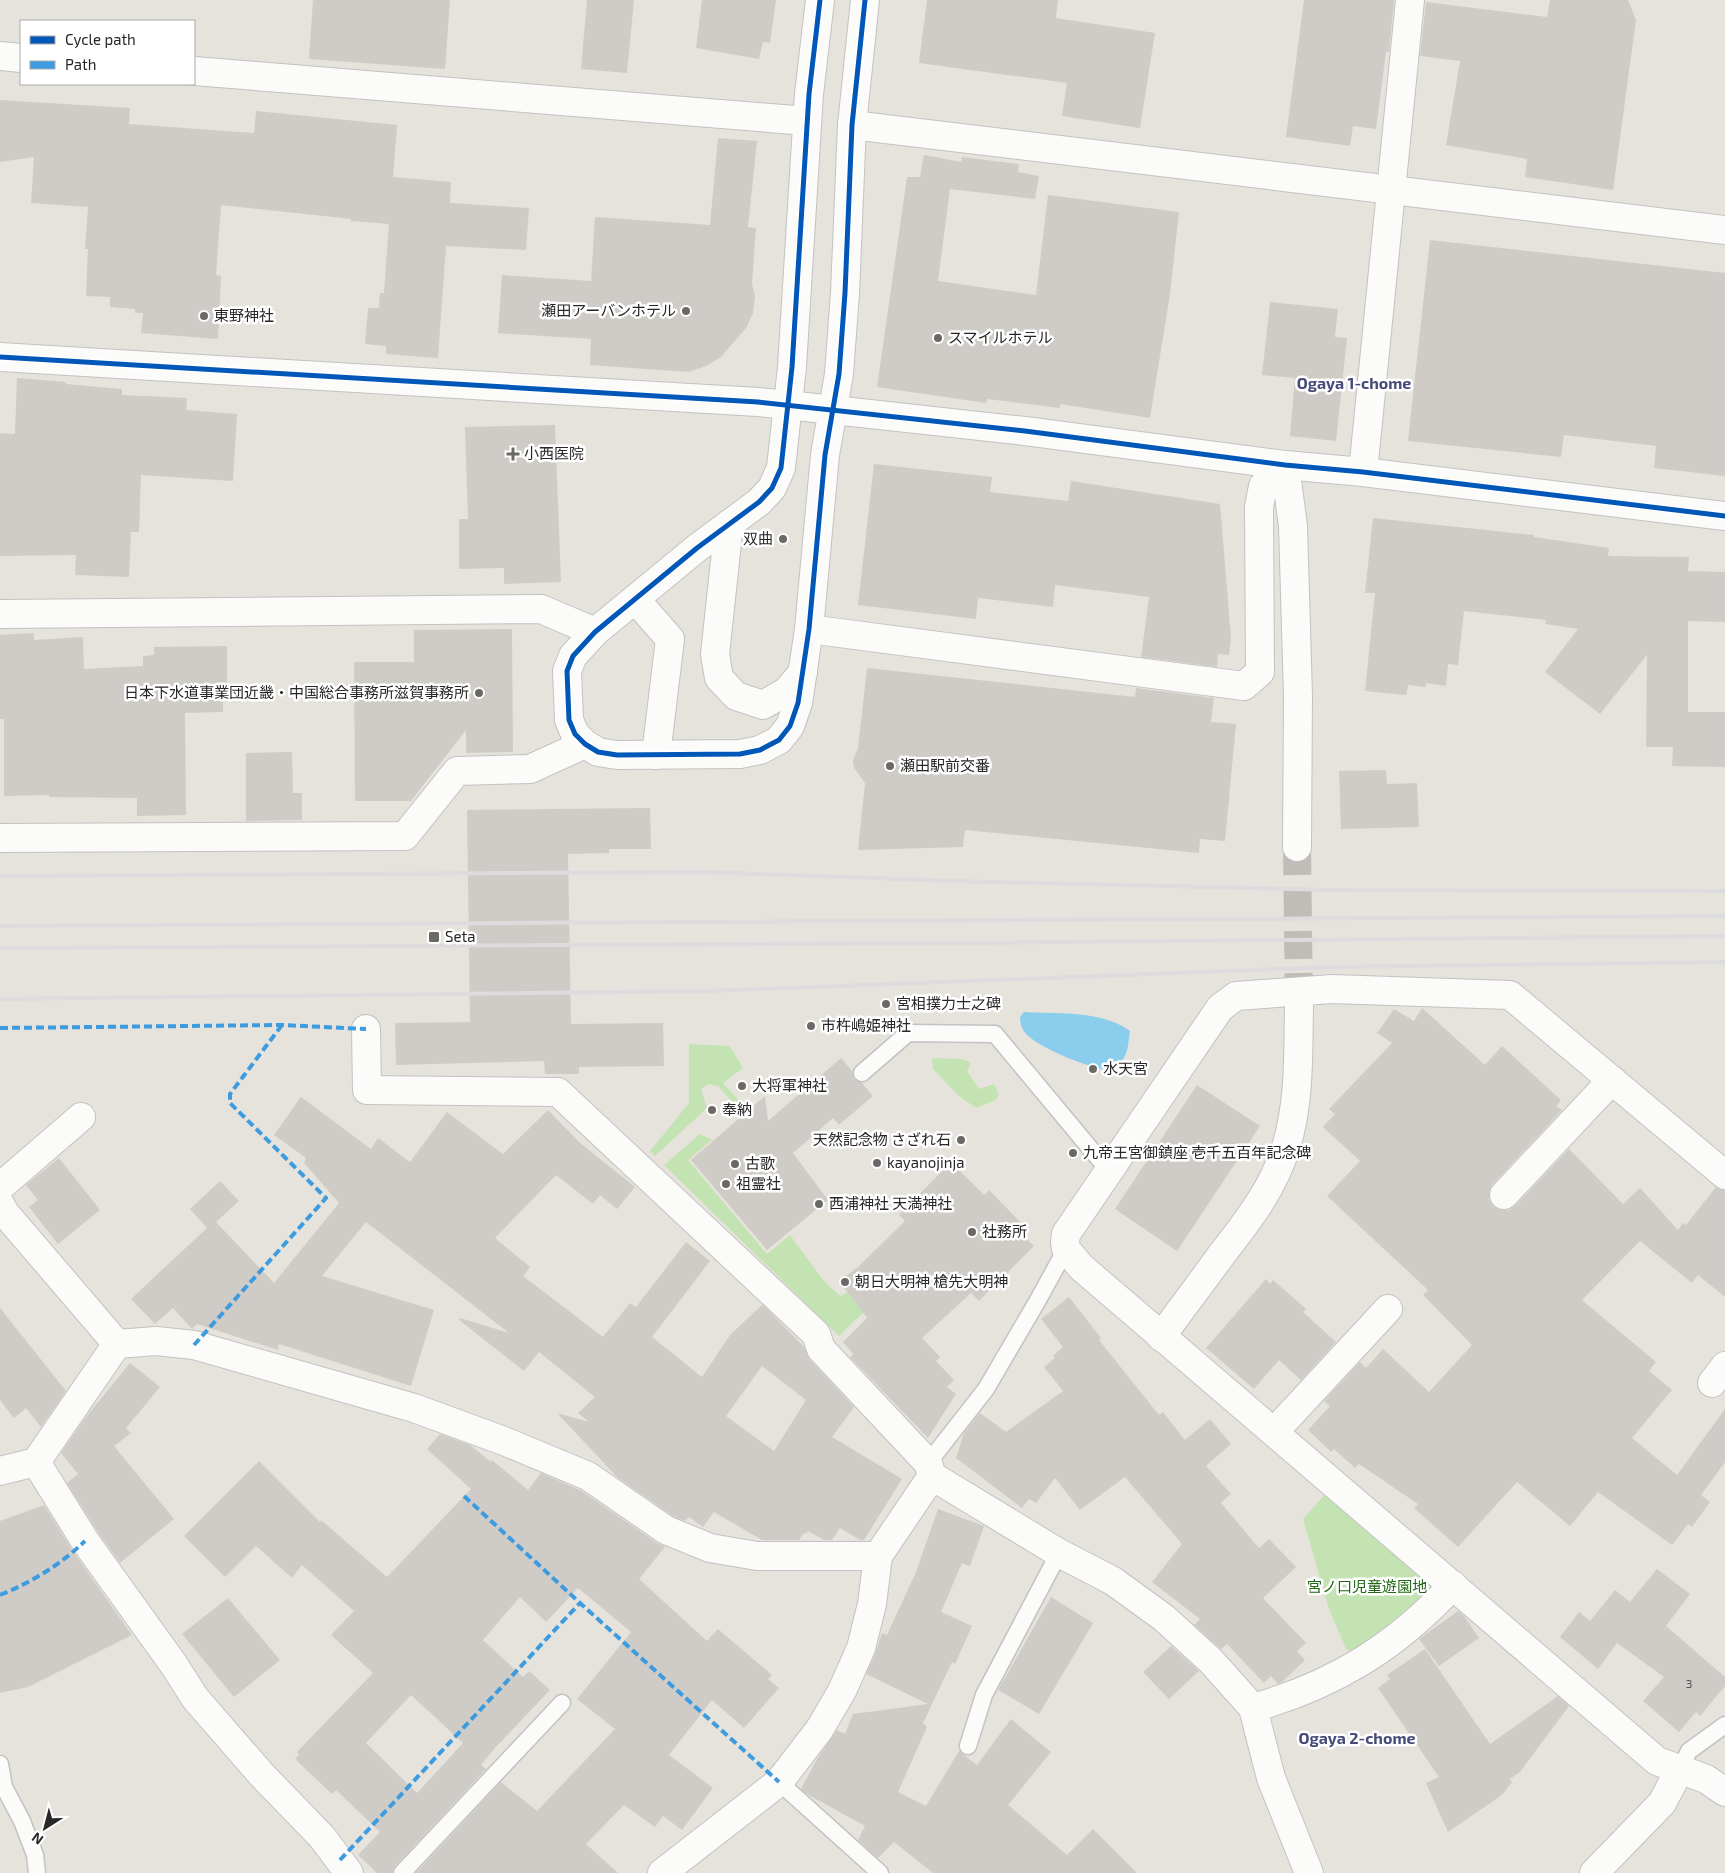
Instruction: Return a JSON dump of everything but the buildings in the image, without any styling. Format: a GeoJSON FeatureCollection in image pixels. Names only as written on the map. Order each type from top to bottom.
{"type":"FeatureCollection","features":[{"type":"Feature","properties":{"kind":"street"},"geometry":{"type":"LineString","coordinates":[[820,0],[809,94],[788,405],[781,468],[772,488],[759,502],[697,548],[595,632],[573,656],[567,671],[569,720],[576,734],[585,744],[598,752],[617,755],[740,754],[760,750],[779,740],[790,726],[798,703],[809,629],[825,455],[839,374],[845,294],[852,125],[865,0]]}},
{"type":"Feature","properties":{"kind":"street"},"geometry":{"type":"LineString","coordinates":[[1363,472],[1410,0]]}},
{"type":"Feature","properties":{"kind":"street"},"geometry":{"type":"LineString","coordinates":[[0,56],[20,58]]}},
{"type":"Feature","properties":{"kind":"street"},"geometry":{"type":"LineString","coordinates":[[195,72],[807,121]]}},
{"type":"Feature","properties":{"kind":"street"},"geometry":{"type":"LineString","coordinates":[[852,125],[1725,230]]}},
{"type":"Feature","properties":{"kind":"street"},"geometry":{"type":"LineString","coordinates":[[0,357],[758,402],[1025,431],[1284,465],[1363,472],[1725,516]]}},
{"type":"Feature","properties":{"kind":"street"},"geometry":{"type":"LineString","coordinates":[[809,629],[1244,686],[1260,672],[1259,507],[1263,486],[1284,465]]}},
{"type":"Feature","properties":{"kind":"street"},"geometry":{"type":"LineString","coordinates":[[1284,465],[1294,545],[1298,696],[1297,847]]}},
{"type":"Feature","properties":{"kind":"street"},"geometry":{"type":"LineString","coordinates":[[729,524],[715,654],[719,678],[736,696],[764,705],[787,691],[802,672]]}},
{"type":"Feature","properties":{"kind":"street"},"geometry":{"type":"LineString","coordinates":[[635,599],[670,639],[656,755]]}},
{"type":"Feature","properties":{"kind":"street"},"geometry":{"type":"LineString","coordinates":[[0,614],[541,609],[595,632]]}},
{"type":"Feature","properties":{"kind":"street"},"geometry":{"type":"LineString","coordinates":[[0,838],[405,836],[457,771],[530,770],[585,744]]}},
{"type":"Feature","properties":{"kind":"street"},"geometry":{"type":"LineString","coordinates":[[1725,1175],[1510,995],[1332,989],[1236,996],[1220,1008],[1066,1234],[1065,1242],[1066,1249],[1081,1267],[1453,1584],[1657,1761],[1706,1779],[1725,1792]]}},
{"type":"Feature","properties":{"kind":"street"},"geometry":{"type":"LineString","coordinates":[[1161,1337],[1259,1205],[1274,1177],[1286,1147],[1294,1115],[1297,1083],[1299,1006]]}},
{"type":"Feature","properties":{"kind":"street"},"geometry":{"type":"LineString","coordinates":[[366,1029],[367,1090],[558,1092],[816,1334],[821,1349],[930,1469],[1059,1553],[1113,1581],[1164,1618],[1211,1661],[1253,1708],[1271,1778],[1309,1873]]}},
{"type":"Feature","properties":{"kind":"street"},"geometry":{"type":"LineString","coordinates":[[1504,1196],[1612,1080]]}},
{"type":"Feature","properties":{"kind":"street"},"geometry":{"type":"LineString","coordinates":[[0,1187],[81,1117]]}},
{"type":"Feature","properties":{"kind":"street"},"geometry":{"type":"LineString","coordinates":[[0,1204],[5,1213],[117,1344]]}},
{"type":"Feature","properties":{"kind":"street"},"geometry":{"type":"LineString","coordinates":[[1274,1432],[1388,1309]]}},
{"type":"Feature","properties":{"kind":"street"},"geometry":{"type":"LineString","coordinates":[[117,1344],[156,1341],[194,1345],[414,1408],[504,1441],[588,1476],[666,1530],[710,1548],[757,1556],[878,1556]]}},
{"type":"Feature","properties":{"kind":"street"},"geometry":{"type":"LineString","coordinates":[[0,1470],[36,1462],[117,1344]]}},
{"type":"Feature","properties":{"kind":"street"},"geometry":{"type":"LineString","coordinates":[[36,1462],[85,1541],[195,1698],[261,1774],[322,1837],[349,1873]]}},
{"type":"Feature","properties":{"kind":"street"},"geometry":{"type":"LineString","coordinates":[[662,1873],[779,1782],[832,1711],[861,1648],[872,1604],[878,1556],[930,1469]]}},
{"type":"Feature","properties":{"kind":"street"},"geometry":{"type":"LineString","coordinates":[[1253,1708],[1282,1700],[1309,1689],[1363,1662],[1410,1627],[1453,1584]]}},
{"type":"Feature","properties":{"kind":"street"},"geometry":{"type":"LineString","coordinates":[[1594,1873],[1662,1803],[1680,1769]]}},
{"type":"Feature","properties":{"kind":"lane"},"geometry":{"type":"LineString","coordinates":[[862,1073],[908,1033],[995,1034],[1109,1172]]}},
{"type":"Feature","properties":{"kind":"lane"},"geometry":{"type":"LineString","coordinates":[[930,1469],[986,1389],[1066,1249]]}},
{"type":"Feature","properties":{"kind":"lane"},"geometry":{"type":"LineString","coordinates":[[968,1746],[984,1696],[1059,1553]]}},
{"type":"Feature","properties":{"kind":"lane"},"geometry":{"type":"LineString","coordinates":[[402,1873],[562,1703]]}},
{"type":"Feature","properties":{"kind":"lane"},"geometry":{"type":"LineString","coordinates":[[1680,1769],[1689,1751],[1725,1725]]}},
{"type":"Feature","properties":{"kind":"lane"},"geometry":{"type":"LineString","coordinates":[[0,1764],[4,1787],[22,1820],[35,1855],[38,1873]]}},
{"type":"Feature","properties":{"kind":"lane"},"geometry":{"type":"LineString","coordinates":[[779,1782],[880,1873]]}},
{"type":"Feature","properties":{"kind":"green space"},"geometry":{"type":"Polygon","coordinates":[[[689,1044],[730,1046],[743,1068],[723,1083],[739,1101],[735,1105],[718,1086],[708,1084],[701,1089],[707,1108],[655,1156],[650,1151],[689,1103],[689,1044]]]}},
{"type":"Feature","properties":{"kind":"green space"},"geometry":{"type":"Polygon","coordinates":[[[932,1058],[962,1059],[971,1063],[967,1071],[979,1089],[994,1084],[999,1094],[996,1100],[976,1108],[959,1096],[933,1069],[932,1058]]]}},
{"type":"Feature","properties":{"kind":"green space"},"geometry":{"type":"Polygon","coordinates":[[[700,1134],[712,1140],[688,1160],[767,1254],[790,1235],[824,1281],[840,1296],[848,1292],[870,1306],[839,1336],[664,1165],[700,1134]]]}},
{"type":"Feature","properties":{"kind":"green space","name":"宮ノ口児童遊園地"},"geometry":{"type":"Polygon","coordinates":[[[1328,1491],[1426,1581],[1417,1604],[1355,1652],[1346,1649],[1329,1609],[1303,1519],[1328,1491]]]}},
{"type":"Feature","properties":{"kind":"water"},"geometry":{"type":"Polygon","coordinates":[[[1024,1012],[1079,1014],[1106,1019],[1130,1031],[1128,1048],[1122,1061],[1113,1071],[1093,1067],[1068,1058],[1034,1041],[1027,1035],[1020,1022],[1020,1017],[1024,1012]]]}},
{"type":"Feature","properties":{"kind":"tunnel"},"geometry":{"type":"LineString","coordinates":[[1297,847],[1299,1006]]}},
{"type":"Feature","properties":{"kind":"railway"},"geometry":{"type":"LineString","coordinates":[[0,876],[705,872],[954,881],[1330,890],[1725,891]]}},
{"type":"Feature","properties":{"kind":"railway"},"geometry":{"type":"LineString","coordinates":[[0,926],[1725,916]]}},
{"type":"Feature","properties":{"kind":"railway"},"geometry":{"type":"LineString","coordinates":[[0,948],[954,943],[1725,936]]}},
{"type":"Feature","properties":{"kind":"railway"},"geometry":{"type":"LineString","coordinates":[[0,999],[707,991],[1333,967],[1725,962]]}},
{"type":"Feature","properties":{"kind":"marked path"},"geometry":{"type":"LineString","coordinates":[[0,1028],[282,1025],[366,1029]]}},
{"type":"Feature","properties":{"kind":"marked path"},"geometry":{"type":"LineString","coordinates":[[194,1345],[326,1198],[230,1103],[230,1094],[282,1025]]}},
{"type":"Feature","properties":{"kind":"marked path"},"geometry":{"type":"LineString","coordinates":[[464,1496],[779,1782]]}},
{"type":"Feature","properties":{"kind":"marked path"},"geometry":{"type":"LineString","coordinates":[[0,1595],[45,1572],[66,1558],[85,1541]]}},
{"type":"Feature","properties":{"kind":"marked path"},"geometry":{"type":"LineString","coordinates":[[340,1860],[580,1603]]}},
{"type":"Feature","properties":{"kind":"cycle path"},"geometry":{"type":"LineString","coordinates":[[820,0],[809,94],[792,367],[781,468],[772,488],[759,502],[697,548],[595,632],[573,656],[567,671],[569,720],[575,734],[585,744],[598,752],[617,755],[740,754],[760,750],[779,740],[790,726],[798,703],[809,629],[825,455],[839,374],[845,293],[852,125],[865,0]]}},
{"type":"Feature","properties":{"kind":"cycle path"},"geometry":{"type":"LineString","coordinates":[[0,357],[758,402],[1025,431],[1285,465],[1363,472],[1725,516]]}},
{"type":"Feature","properties":{"kind":"place","name":"瀬田アーバンホテル"},"geometry":{"type":"Point","coordinates":[686,311]}},
{"type":"Feature","properties":{"kind":"place","name":"東野神社"},"geometry":{"type":"Point","coordinates":[204,316]}},
{"type":"Feature","properties":{"kind":"place","name":"スマイルホテル"},"geometry":{"type":"Point","coordinates":[938,338]}},
{"type":"Feature","properties":{"kind":"place","name":"小西医院"},"geometry":{"type":"Point","coordinates":[513,454]}},
{"type":"Feature","properties":{"kind":"place","name":"双曲"},"geometry":{"type":"Point","coordinates":[783,539]}},
{"type":"Feature","properties":{"kind":"place","name":"日本下水道事業団近畿・中国総合事務所滋賀事務所"},"geometry":{"type":"Point","coordinates":[479,693]}},
{"type":"Feature","properties":{"kind":"place","name":"瀬田駅前交番"},"geometry":{"type":"Point","coordinates":[890,766]}},
{"type":"Feature","properties":{"kind":"place","name":"Seta"},"geometry":{"type":"Point","coordinates":[434,937]}},
{"type":"Feature","properties":{"kind":"place","name":"宮相撲力士之碑"},"geometry":{"type":"Point","coordinates":[886,1004]}},
{"type":"Feature","properties":{"kind":"place","name":"市杵嶋姫神社"},"geometry":{"type":"Point","coordinates":[811,1026]}},
{"type":"Feature","properties":{"kind":"place","name":"水天宮"},"geometry":{"type":"Point","coordinates":[1093,1069]}},
{"type":"Feature","properties":{"kind":"place","name":"大将軍神社"},"geometry":{"type":"Point","coordinates":[742,1086]}},
{"type":"Feature","properties":{"kind":"place","name":"奉納"},"geometry":{"type":"Point","coordinates":[712,1110]}},
{"type":"Feature","properties":{"kind":"place","name":"天然記念物 さざれ石"},"geometry":{"type":"Point","coordinates":[961,1140]}},
{"type":"Feature","properties":{"kind":"place","name":"九帝王宮御鎮座 壱千五百年記念碑"},"geometry":{"type":"Point","coordinates":[1073,1153]}},
{"type":"Feature","properties":{"kind":"place","name":"kayanojinja"},"geometry":{"type":"Point","coordinates":[877,1163]}},
{"type":"Feature","properties":{"kind":"place","name":"古歌"},"geometry":{"type":"Point","coordinates":[735,1164]}},
{"type":"Feature","properties":{"kind":"place","name":"祖霊社"},"geometry":{"type":"Point","coordinates":[726,1184]}},
{"type":"Feature","properties":{"kind":"place","name":"西浦神社 天満神社"},"geometry":{"type":"Point","coordinates":[819,1204]}},
{"type":"Feature","properties":{"kind":"place","name":"社務所"},"geometry":{"type":"Point","coordinates":[972,1232]}},
{"type":"Feature","properties":{"kind":"place","name":"朝日大明神 槍先大明神"},"geometry":{"type":"Point","coordinates":[845,1282]}},
{"type":"Feature","properties":{"kind":"district","name":"Ogaya 1-chome"},"geometry":{"type":"Point","coordinates":[1354,383]}},
{"type":"Feature","properties":{"kind":"district","name":"Ogaya 2-chome"},"geometry":{"type":"Point","coordinates":[1357,1738]}}]}
